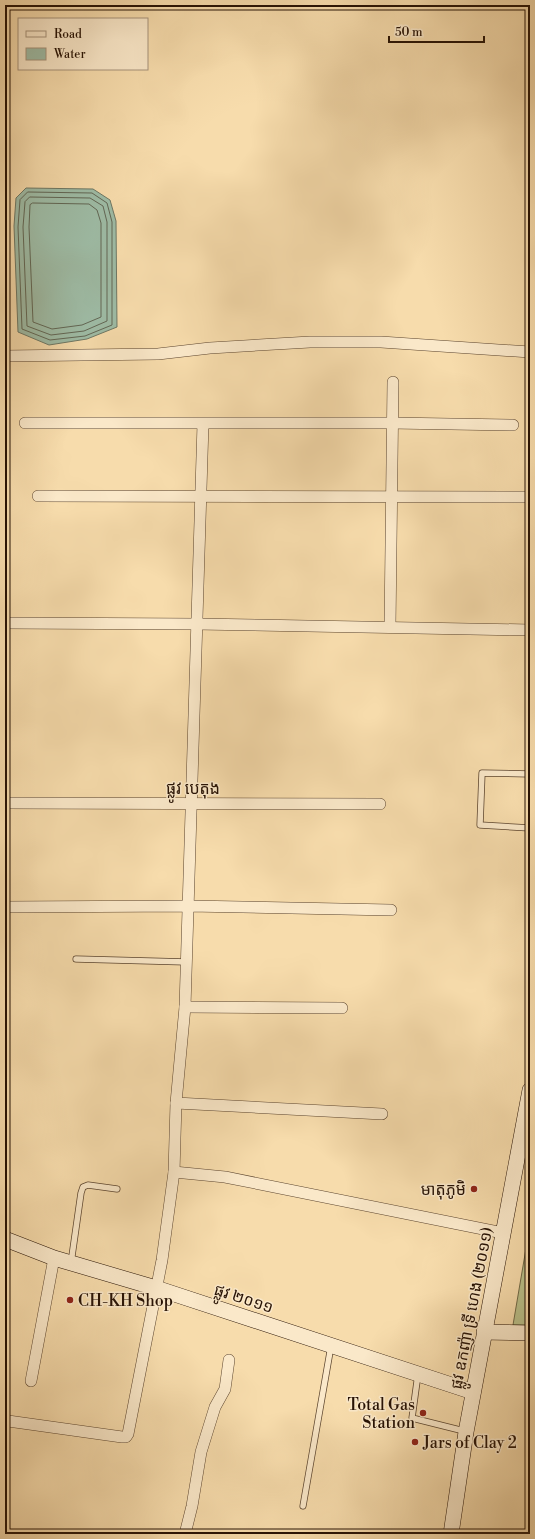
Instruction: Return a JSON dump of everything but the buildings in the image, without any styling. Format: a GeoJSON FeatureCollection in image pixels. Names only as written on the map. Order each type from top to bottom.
{"type":"FeatureCollection","features":[{"type":"Feature","properties":{"kind":"main road","name":"ផ្លូវ ឧកញ៉ា ទ្រី ហេង (២០១១)"},"geometry":{"type":"LineString","coordinates":[[451,1534],[473,1392],[530,1090]]}},
{"type":"Feature","properties":{"kind":"main road","name":"ផ្លូវ ២០១១"},"geometry":{"type":"LineString","coordinates":[[5,1239],[54,1258],[156,1288],[473,1392]]}},
{"type":"Feature","properties":{"kind":"main road"},"geometry":{"type":"LineString","coordinates":[[484,1332],[530,1332]]}},
{"type":"Feature","properties":{"kind":"street"},"geometry":{"type":"LineString","coordinates":[[5,356],[158,354],[210,348],[318,342],[381,342],[530,352]]}},
{"type":"Feature","properties":{"kind":"street"},"geometry":{"type":"LineString","coordinates":[[390,627],[393,382]]}},
{"type":"Feature","properties":{"kind":"street"},"geometry":{"type":"LineString","coordinates":[[24,423],[392,423],[513,425]]}},
{"type":"Feature","properties":{"kind":"street"},"geometry":{"type":"LineString","coordinates":[[8,1421],[122,1437],[127,1436],[162,1260],[174,1172],[176,1103],[185,1007],[203,424]]}},
{"type":"Feature","properties":{"kind":"street"},"geometry":{"type":"LineString","coordinates":[[38,496],[200,495],[530,497]]}},
{"type":"Feature","properties":{"kind":"street"},"geometry":{"type":"LineString","coordinates":[[5,623],[197,624],[530,630]]}},
{"type":"Feature","properties":{"kind":"street","name":"ផ្លូវ បេតុង"},"geometry":{"type":"LineString","coordinates":[[5,803],[380,804]]}},
{"type":"Feature","properties":{"kind":"street"},"geometry":{"type":"LineString","coordinates":[[5,907],[189,906],[391,910]]}},
{"type":"Feature","properties":{"kind":"street"},"geometry":{"type":"LineString","coordinates":[[185,1007],[342,1008]]}},
{"type":"Feature","properties":{"kind":"street"},"geometry":{"type":"LineString","coordinates":[[176,1103],[382,1114]]}},
{"type":"Feature","properties":{"kind":"street"},"geometry":{"type":"LineString","coordinates":[[174,1172],[225,1177],[503,1233]]}},
{"type":"Feature","properties":{"kind":"street"},"geometry":{"type":"LineString","coordinates":[[31,1381],[54,1258]]}},
{"type":"Feature","properties":{"kind":"street"},"geometry":{"type":"LineString","coordinates":[[185,1534],[192,1506],[201,1452],[215,1407],[225,1390],[229,1360]]}},
{"type":"Feature","properties":{"kind":"lane"},"geometry":{"type":"LineString","coordinates":[[530,774],[482,773],[480,825],[530,828]]}},
{"type":"Feature","properties":{"kind":"lane"},"geometry":{"type":"LineString","coordinates":[[76,959],[187,962]]}},
{"type":"Feature","properties":{"kind":"lane"},"geometry":{"type":"LineString","coordinates":[[72,1263],[83,1187],[88,1185],[117,1189]]}},
{"type":"Feature","properties":{"kind":"lane"},"geometry":{"type":"LineString","coordinates":[[303,1506],[331,1345]]}},
{"type":"Feature","properties":{"kind":"lane"},"geometry":{"type":"LineString","coordinates":[[418,1374],[412,1418],[466,1432]]}},
{"type":"Feature","properties":{"kind":"green space"},"geometry":{"type":"Polygon","coordinates":[[[530,1225],[530,1325],[513,1325],[530,1225]]]}},
{"type":"Feature","properties":{"kind":"water"},"geometry":{"type":"Polygon","coordinates":[[[26,188],[93,189],[110,200],[116,221],[117,327],[87,339],[49,345],[18,332],[14,226],[16,198],[26,188]]]}},
{"type":"Feature","properties":{"kind":"place","name":"មាតុភូមិ"},"geometry":{"type":"Point","coordinates":[474,1189]}},
{"type":"Feature","properties":{"kind":"place","name":"CH-KH Shop"},"geometry":{"type":"Point","coordinates":[70,1300]}},
{"type":"Feature","properties":{"kind":"place","name":"Total Gas Station"},"geometry":{"type":"Point","coordinates":[423,1413]}},
{"type":"Feature","properties":{"kind":"place","name":"Jars of Clay 2"},"geometry":{"type":"Point","coordinates":[415,1442]}}]}
